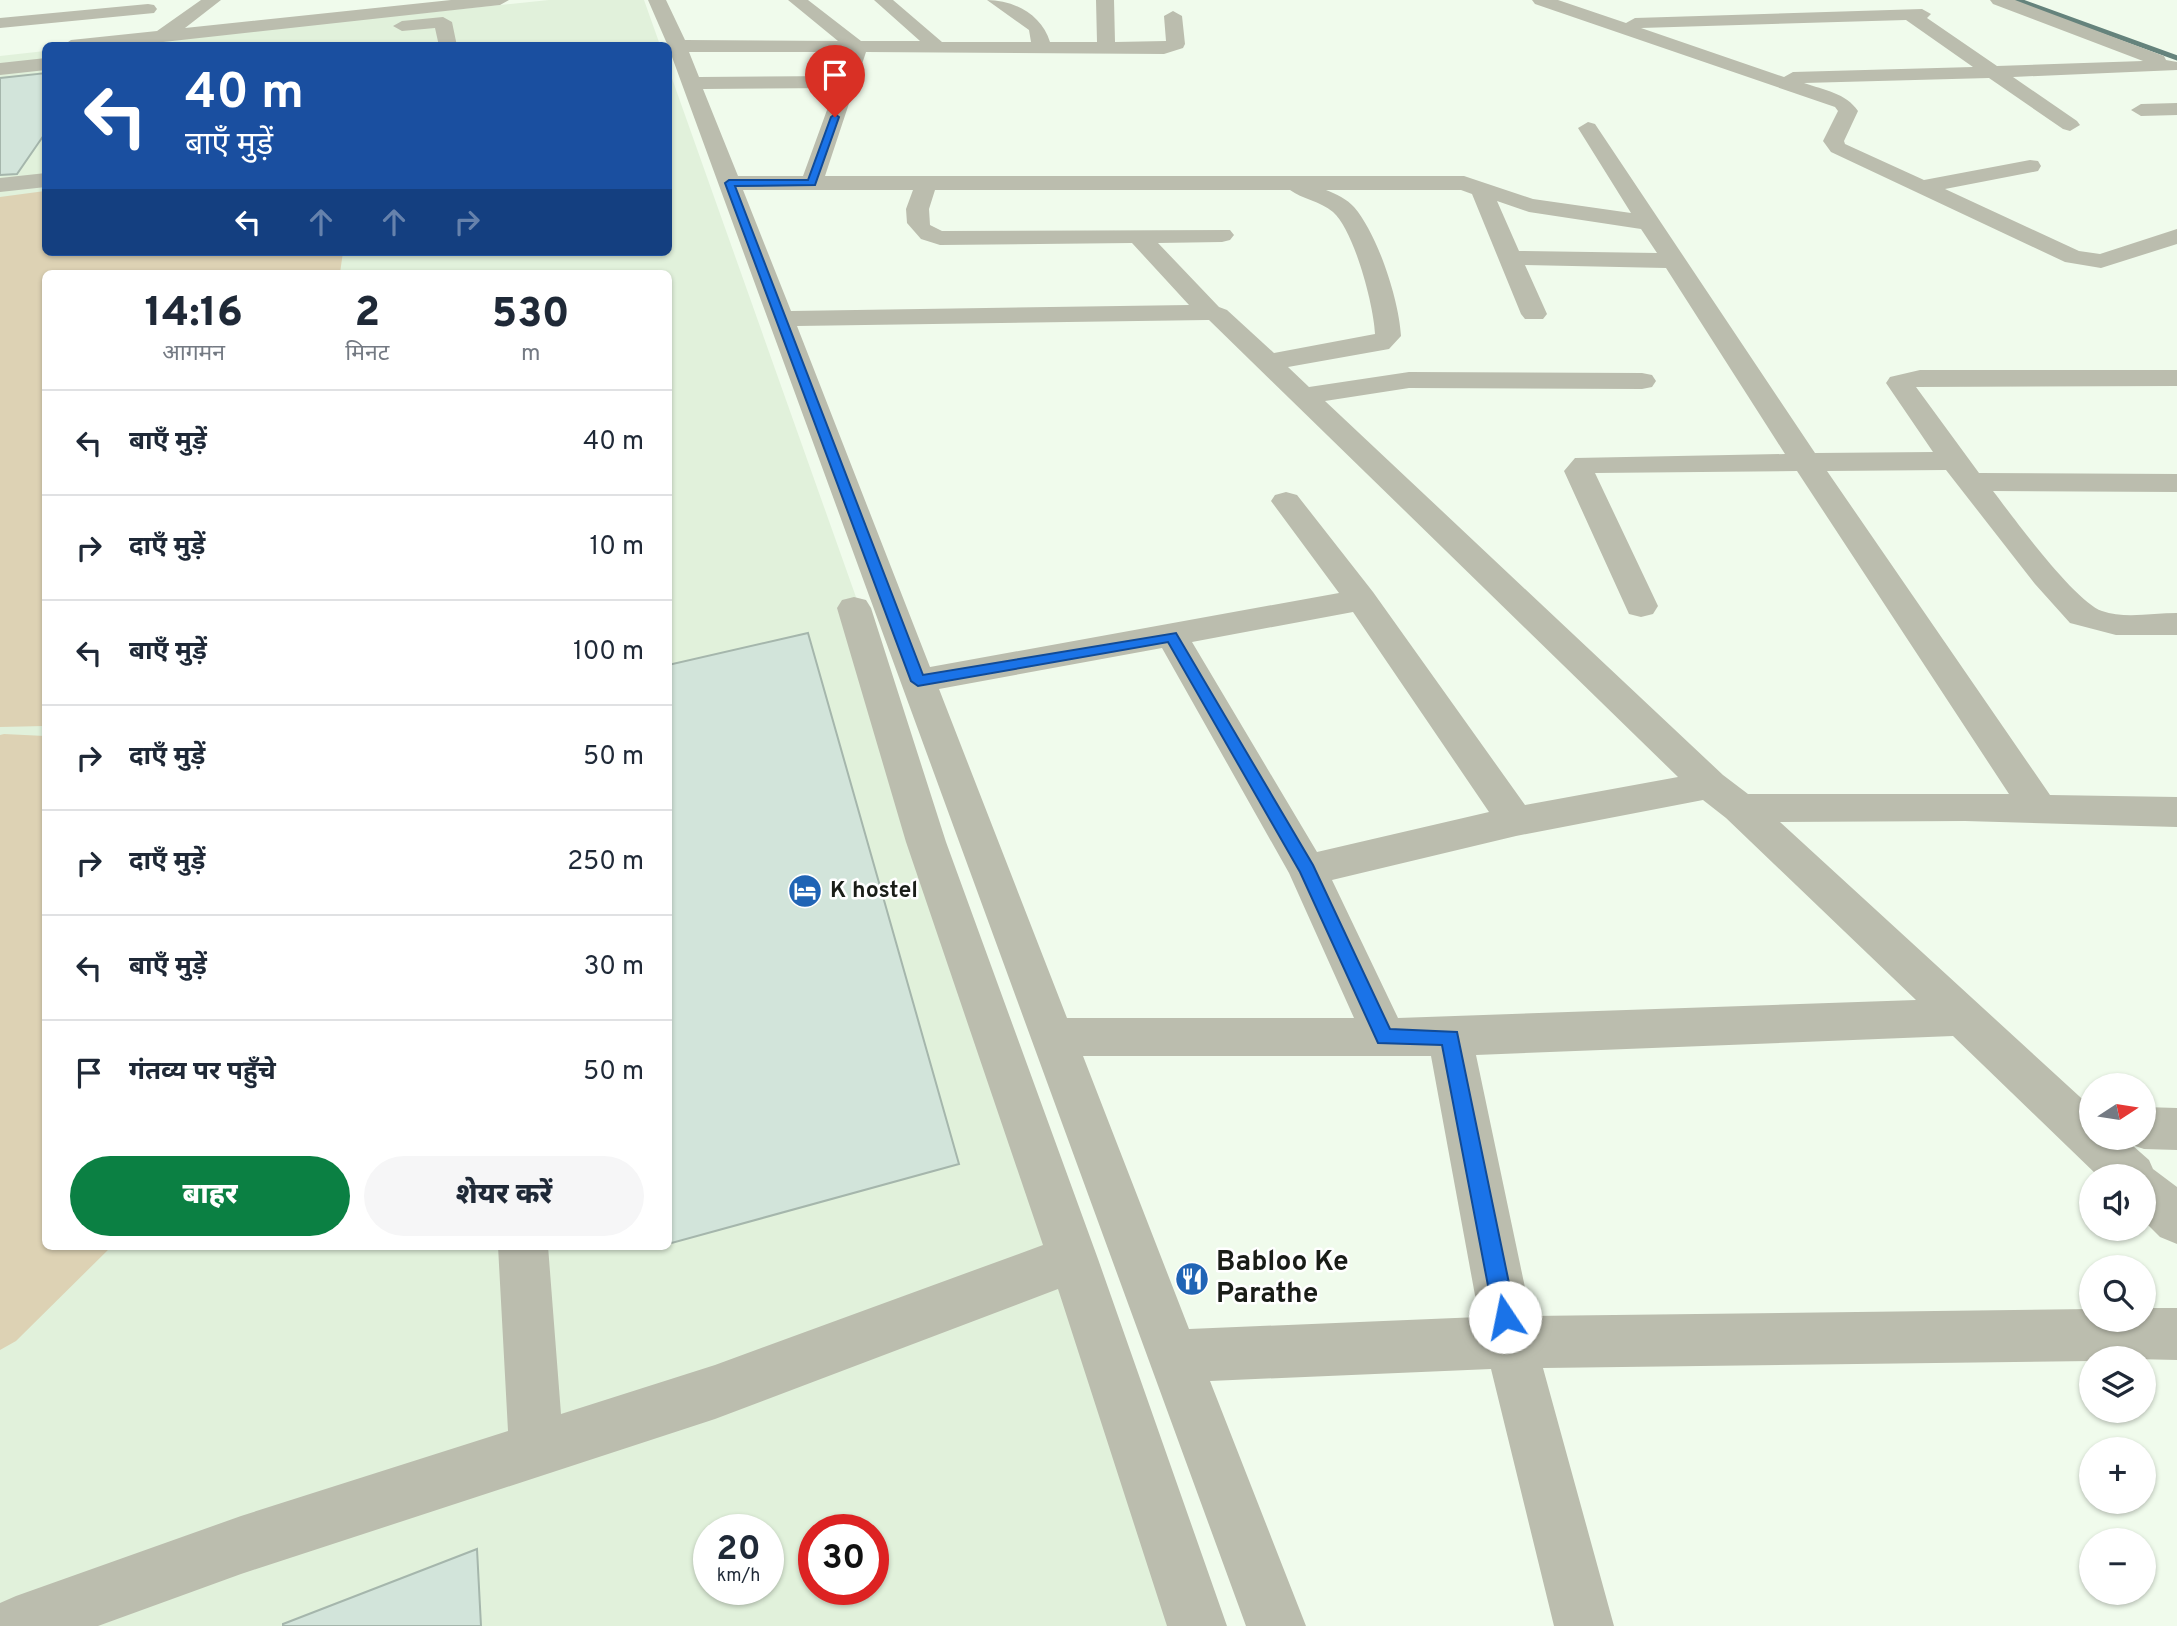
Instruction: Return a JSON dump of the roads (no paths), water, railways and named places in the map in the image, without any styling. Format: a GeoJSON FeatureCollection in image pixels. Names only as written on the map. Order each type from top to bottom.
{"type":"FeatureCollection","features":[{"type":"Feature","properties":{"kind":"street"},"geometry":{"type":"LineString","coordinates":[[44,19],[54,0]]}},
{"type":"Feature","properties":{"kind":"street"},"geometry":{"type":"LineString","coordinates":[[162,36],[212,0]]}},
{"type":"Feature","properties":{"kind":"street"},"geometry":{"type":"LineString","coordinates":[[107,42],[500,0]]}},
{"type":"Feature","properties":{"kind":"street"},"geometry":{"type":"LineString","coordinates":[[657,0],[678,46],[1276,1626]]}},
{"type":"Feature","properties":{"kind":"street"},"geometry":{"type":"LineString","coordinates":[[797,0],[858,48]]}},
{"type":"Feature","properties":{"kind":"street"},"geometry":{"type":"LineString","coordinates":[[883,0],[936,46]]}},
{"type":"Feature","properties":{"kind":"street"},"geometry":{"type":"LineString","coordinates":[[1105,0],[1106,48]]}},
{"type":"Feature","properties":{"kind":"street"},"geometry":{"type":"LineString","coordinates":[[1541,0],[1846,105],[1862,100],[1837,76]]}},
{"type":"Feature","properties":{"kind":"street"},"geometry":{"type":"LineString","coordinates":[[1711,0],[1736,18]]}},
{"type":"Feature","properties":{"kind":"street"},"geometry":{"type":"LineString","coordinates":[[1814,0],[1835,16]]}},
{"type":"Feature","properties":{"kind":"street"},"geometry":{"type":"LineString","coordinates":[[1999,0],[2175,67]]}},
{"type":"Feature","properties":{"kind":"street"},"geometry":{"type":"LineString","coordinates":[[1000,1],[1037,27],[1042,47]]}},
{"type":"Feature","properties":{"kind":"street"},"geometry":{"type":"LineString","coordinates":[[0,23],[148,9]]}},
{"type":"Feature","properties":{"kind":"street"},"geometry":{"type":"LineString","coordinates":[[1612,24],[1736,18],[1917,15],[2070,125]]}},
{"type":"Feature","properties":{"kind":"street"},"geometry":{"type":"LineString","coordinates":[[678,46],[1174,46],[1173,16]]}},
{"type":"Feature","properties":{"kind":"street"},"geometry":{"type":"LineString","coordinates":[[258,42],[443,22],[447,42]]}},
{"type":"Feature","properties":{"kind":"street"},"geometry":{"type":"LineString","coordinates":[[0,53],[42,48]]}},
{"type":"Feature","properties":{"kind":"street"},"geometry":{"type":"LineString","coordinates":[[812,183],[858,48]]}},
{"type":"Feature","properties":{"kind":"street"},"geometry":{"type":"LineString","coordinates":[[0,69],[42,64]]}},
{"type":"Feature","properties":{"kind":"street"},"geometry":{"type":"LineString","coordinates":[[1772,78],[2175,67]]}},
{"type":"Feature","properties":{"kind":"street"},"geometry":{"type":"LineString","coordinates":[[692,83],[847,82]]}},
{"type":"Feature","properties":{"kind":"street"},"geometry":{"type":"LineString","coordinates":[[1846,105],[1848,111],[1833,142],[1838,148],[2085,261],[2101,261],[2177,236]]}},
{"type":"Feature","properties":{"kind":"street"},"geometry":{"type":"LineString","coordinates":[[2141,110],[2177,109]]}},
{"type":"Feature","properties":{"kind":"street"},"geometry":{"type":"LineString","coordinates":[[1588,128],[1804,461],[2040,810]]}},
{"type":"Feature","properties":{"kind":"street"},"geometry":{"type":"LineString","coordinates":[[1921,187],[2030,166]]}},
{"type":"Feature","properties":{"kind":"street"},"geometry":{"type":"LineString","coordinates":[[0,185],[42,180]]}},
{"type":"Feature","properties":{"kind":"street"},"geometry":{"type":"LineString","coordinates":[[729,183],[1455,182],[1529,205],[1649,223]]}},
{"type":"Feature","properties":{"kind":"street"},"geometry":{"type":"LineString","coordinates":[[926,183],[916,214],[918,224],[929,235],[1222,235]]}},
{"type":"Feature","properties":{"kind":"street"},"geometry":{"type":"LineString","coordinates":[[1269,362],[1380,343],[1388,336],[1389,330],[1385,305],[1350,215],[1334,202],[1294,184]]}},
{"type":"Feature","properties":{"kind":"street"},"geometry":{"type":"LineString","coordinates":[[1478,187],[1534,314]]}},
{"type":"Feature","properties":{"kind":"street"},"geometry":{"type":"LineString","coordinates":[[1138,235],[1210,312],[1226,320],[1710,785],[1740,808],[1961,1017],[2079,1124]]}},
{"type":"Feature","properties":{"kind":"street"},"geometry":{"type":"LineString","coordinates":[[1511,258],[1674,261]]}},
{"type":"Feature","properties":{"kind":"street"},"geometry":{"type":"LineString","coordinates":[[781,319],[1210,312]]}},
{"type":"Feature","properties":{"kind":"street"},"geometry":{"type":"LineString","coordinates":[[2177,378],[1920,378],[1900,383],[1962,472],[2076,612],[2099,622],[2115,625],[2177,624]]}},
{"type":"Feature","properties":{"kind":"street"},"geometry":{"type":"LineString","coordinates":[[1303,396],[1409,380],[1642,381]]}},
{"type":"Feature","properties":{"kind":"street"},"geometry":{"type":"LineString","coordinates":[[1641,606],[1579,471],[1582,466],[1591,463],[1804,461],[2177,483]]}},
{"type":"Feature","properties":{"kind":"street"},"geometry":{"type":"LineString","coordinates":[[1286,501],[1362,600],[1516,821]]}},
{"type":"Feature","properties":{"kind":"street"},"geometry":{"type":"LineString","coordinates":[[918,681],[1362,600]]}},
{"type":"Feature","properties":{"kind":"street"},"geometry":{"type":"LineString","coordinates":[[854,608],[926,842],[1073,1259],[1197,1626]]}},
{"type":"Feature","properties":{"kind":"street"},"geometry":{"type":"LineString","coordinates":[[1171,636],[1307,870],[1385,1037]]}},
{"type":"Feature","properties":{"kind":"street"},"geometry":{"type":"LineString","coordinates":[[1307,870],[1516,821],[1710,785]]}},
{"type":"Feature","properties":{"kind":"street"},"geometry":{"type":"LineString","coordinates":[[1740,808],[1965,807],[2177,812]]}},
{"type":"Feature","properties":{"kind":"street"},"geometry":{"type":"LineString","coordinates":[[1052,1037],[1450,1037],[1961,1017]]}},
{"type":"Feature","properties":{"kind":"street"},"geometry":{"type":"LineString","coordinates":[[1450,1037],[1510,1342],[1584,1626]]}},
{"type":"Feature","properties":{"kind":"street"},"geometry":{"type":"LineString","coordinates":[[2156,1128],[2177,1129]]}},
{"type":"Feature","properties":{"kind":"street"},"geometry":{"type":"LineString","coordinates":[[2106,1150],[2120,1164]]}},
{"type":"Feature","properties":{"kind":"street"},"geometry":{"type":"LineString","coordinates":[[2156,1200],[2177,1220]]}},
{"type":"Feature","properties":{"kind":"street"},"geometry":{"type":"LineString","coordinates":[[523,1250],[536,1450]]}},
{"type":"Feature","properties":{"kind":"street"},"geometry":{"type":"LineString","coordinates":[[16,1626],[241,1545],[715,1392],[1073,1259]]}},
{"type":"Feature","properties":{"kind":"street"},"geometry":{"type":"LineString","coordinates":[[1173,1356],[1510,1342],[2177,1334]]}},
{"type":"Feature","properties":{"kind":"waterway"},"geometry":{"type":"LineString","coordinates":[[2017,0],[2177,58]]}},
{"type":"Feature","properties":{"kind":"place","name":"K hostel"},"geometry":{"type":"Point","coordinates":[805,891]}},
{"type":"Feature","properties":{"kind":"place","name":"Babloo Ke Parathe"},"geometry":{"type":"Point","coordinates":[1192,1279]}}]}
